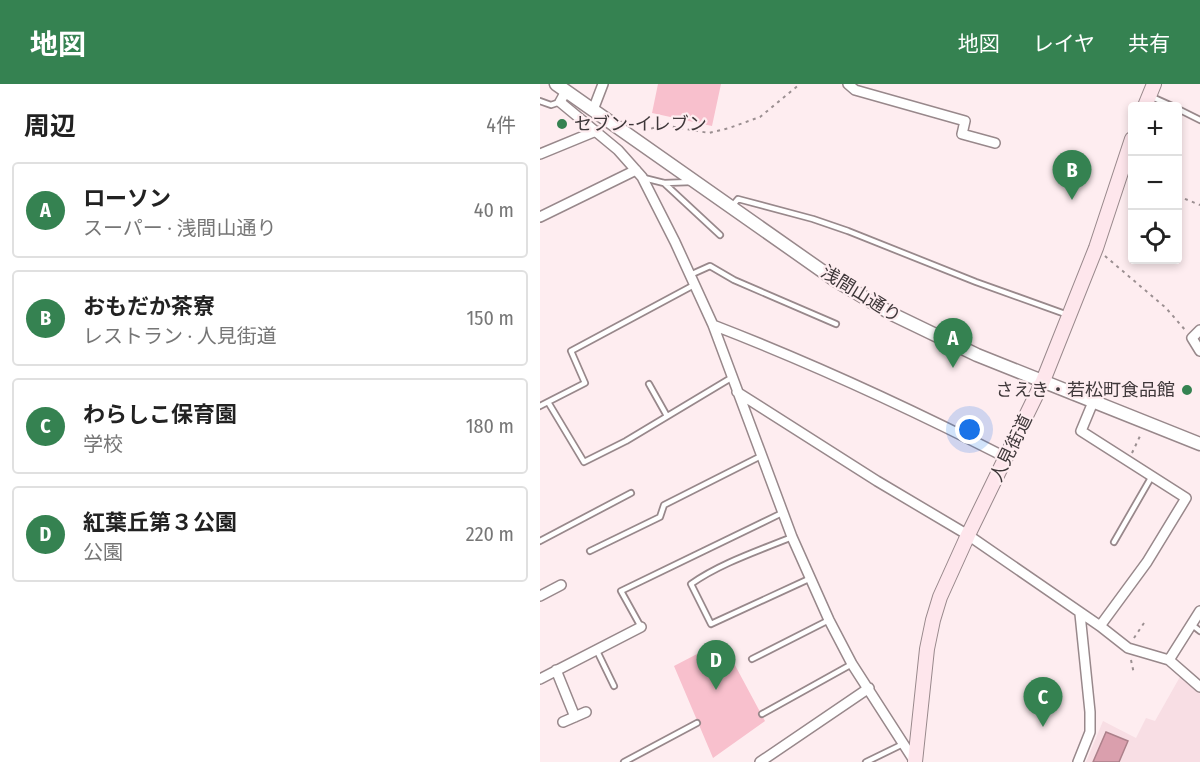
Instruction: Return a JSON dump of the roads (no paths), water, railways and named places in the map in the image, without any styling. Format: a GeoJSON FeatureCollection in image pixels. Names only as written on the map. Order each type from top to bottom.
{"type":"FeatureCollection","features":[{"type":"Feature","properties":{"kind":"main road","name":"人見街道"},"geometry":{"type":"LineString","coordinates":[[915,762],[927,649],[940,597],[1043,381],[1096,248],[1128,151]]}},
{"type":"Feature","properties":{"kind":"street"},"geometry":{"type":"LineString","coordinates":[[593,110],[603,84]]}},
{"type":"Feature","properties":{"kind":"street"},"geometry":{"type":"LineString","coordinates":[[848,84],[855,90],[965,121],[962,134],[995,143]]}},
{"type":"Feature","properties":{"kind":"street"},"geometry":{"type":"LineString","coordinates":[[560,93],[639,174],[713,325],[782,513],[829,620],[852,664],[915,762]]}},
{"type":"Feature","properties":{"kind":"street","name":"浅間山通り"},"geometry":{"type":"LineString","coordinates":[[560,93],[593,110],[835,280],[892,314],[955,345],[1200,444]]}},
{"type":"Feature","properties":{"kind":"street"},"geometry":{"type":"LineString","coordinates":[[540,154],[596,131]]}},
{"type":"Feature","properties":{"kind":"street"},"geometry":{"type":"LineString","coordinates":[[540,218],[639,174]]}},
{"type":"Feature","properties":{"kind":"street"},"geometry":{"type":"LineString","coordinates":[[713,325],[776,349],[915,411],[1007,458]]}},
{"type":"Feature","properties":{"kind":"street"},"geometry":{"type":"LineString","coordinates":[[1200,330],[1192,338],[1200,351]]}},
{"type":"Feature","properties":{"kind":"street"},"geometry":{"type":"LineString","coordinates":[[737,392],[877,482],[968,535],[1100,626],[1128,648],[1168,660],[1200,687]]}},
{"type":"Feature","properties":{"kind":"street"},"geometry":{"type":"LineString","coordinates":[[1093,402],[1081,431],[1186,498],[1147,562],[1100,626]]}},
{"type":"Feature","properties":{"kind":"street"},"geometry":{"type":"LineString","coordinates":[[540,596],[561,585]]}},
{"type":"Feature","properties":{"kind":"street"},"geometry":{"type":"LineString","coordinates":[[1168,660],[1200,611]]}},
{"type":"Feature","properties":{"kind":"street"},"geometry":{"type":"LineString","coordinates":[[1078,762],[1090,732],[1080,614]]}},
{"type":"Feature","properties":{"kind":"street"},"geometry":{"type":"LineString","coordinates":[[540,679],[641,627]]}},
{"type":"Feature","properties":{"kind":"street"},"geometry":{"type":"LineString","coordinates":[[556,670],[575,717]]}},
{"type":"Feature","properties":{"kind":"street"},"geometry":{"type":"LineString","coordinates":[[760,762],[869,688]]}},
{"type":"Feature","properties":{"kind":"street"},"geometry":{"type":"LineString","coordinates":[[563,722],[586,712]]}},
{"type":"Feature","properties":{"kind":"lane"},"geometry":{"type":"LineString","coordinates":[[540,101],[551,105],[560,93]]}},
{"type":"Feature","properties":{"kind":"lane"},"geometry":{"type":"LineString","coordinates":[[1150,95],[1164,102]]}},
{"type":"Feature","properties":{"kind":"lane"},"geometry":{"type":"LineString","coordinates":[[1182,111],[1200,120]]}},
{"type":"Feature","properties":{"kind":"lane"},"geometry":{"type":"LineString","coordinates":[[639,174],[664,183],[694,182]]}},
{"type":"Feature","properties":{"kind":"lane"},"geometry":{"type":"LineString","coordinates":[[664,183],[720,235]]}},
{"type":"Feature","properties":{"kind":"lane"},"geometry":{"type":"LineString","coordinates":[[731,207],[738,199],[813,219],[1070,316]]}},
{"type":"Feature","properties":{"kind":"lane"},"geometry":{"type":"LineString","coordinates":[[690,275],[710,266],[734,280],[836,324]]}},
{"type":"Feature","properties":{"kind":"lane"},"geometry":{"type":"LineString","coordinates":[[540,406],[585,383],[571,351],[694,285]]}},
{"type":"Feature","properties":{"kind":"lane"},"geometry":{"type":"LineString","coordinates":[[548,402],[584,462],[626,441],[731,378]]}},
{"type":"Feature","properties":{"kind":"lane"},"geometry":{"type":"LineString","coordinates":[[649,384],[667,416]]}},
{"type":"Feature","properties":{"kind":"lane"},"geometry":{"type":"LineString","coordinates":[[590,550],[660,517],[664,505],[761,456]]}},
{"type":"Feature","properties":{"kind":"lane"},"geometry":{"type":"LineString","coordinates":[[1114,542],[1152,476]]}},
{"type":"Feature","properties":{"kind":"lane"},"geometry":{"type":"LineString","coordinates":[[540,541],[631,493]]}},
{"type":"Feature","properties":{"kind":"lane"},"geometry":{"type":"LineString","coordinates":[[641,627],[621,591],[782,513]]}},
{"type":"Feature","properties":{"kind":"lane"},"geometry":{"type":"LineString","coordinates":[[792,537],[738,559],[702,576],[691,584],[711,624],[811,578]]}},
{"type":"Feature","properties":{"kind":"lane"},"geometry":{"type":"LineString","coordinates":[[752,659],[829,620]]}},
{"type":"Feature","properties":{"kind":"lane"},"geometry":{"type":"LineString","coordinates":[[1191,624],[1200,631]]}},
{"type":"Feature","properties":{"kind":"lane"},"geometry":{"type":"LineString","coordinates":[[597,651],[614,686]]}},
{"type":"Feature","properties":{"kind":"lane"},"geometry":{"type":"LineString","coordinates":[[762,714],[852,664]]}},
{"type":"Feature","properties":{"kind":"lane"},"geometry":{"type":"LineString","coordinates":[[624,762],[697,723]]}},
{"type":"Feature","properties":{"kind":"lane"},"geometry":{"type":"LineString","coordinates":[[866,762],[903,744]]}},
{"type":"Feature","properties":{"kind":"place","name":"セブン-イレブン"},"geometry":{"type":"Point","coordinates":[562,124]}},
{"type":"Feature","properties":{"kind":"place","name":"おもだか茶寮"},"geometry":{"type":"Point","coordinates":[1072,200]}},
{"type":"Feature","properties":{"kind":"place","name":"ローソン"},"geometry":{"type":"Point","coordinates":[953,368]}},
{"type":"Feature","properties":{"kind":"place","name":"さえき・若松町食品館"},"geometry":{"type":"Point","coordinates":[1187,390]}},
{"type":"Feature","properties":{"kind":"place","name":"紅葉丘第３公園"},"geometry":{"type":"Point","coordinates":[716,690]}},
{"type":"Feature","properties":{"kind":"place","name":"わらしこ保育園"},"geometry":{"type":"Point","coordinates":[1043,727]}}]}
